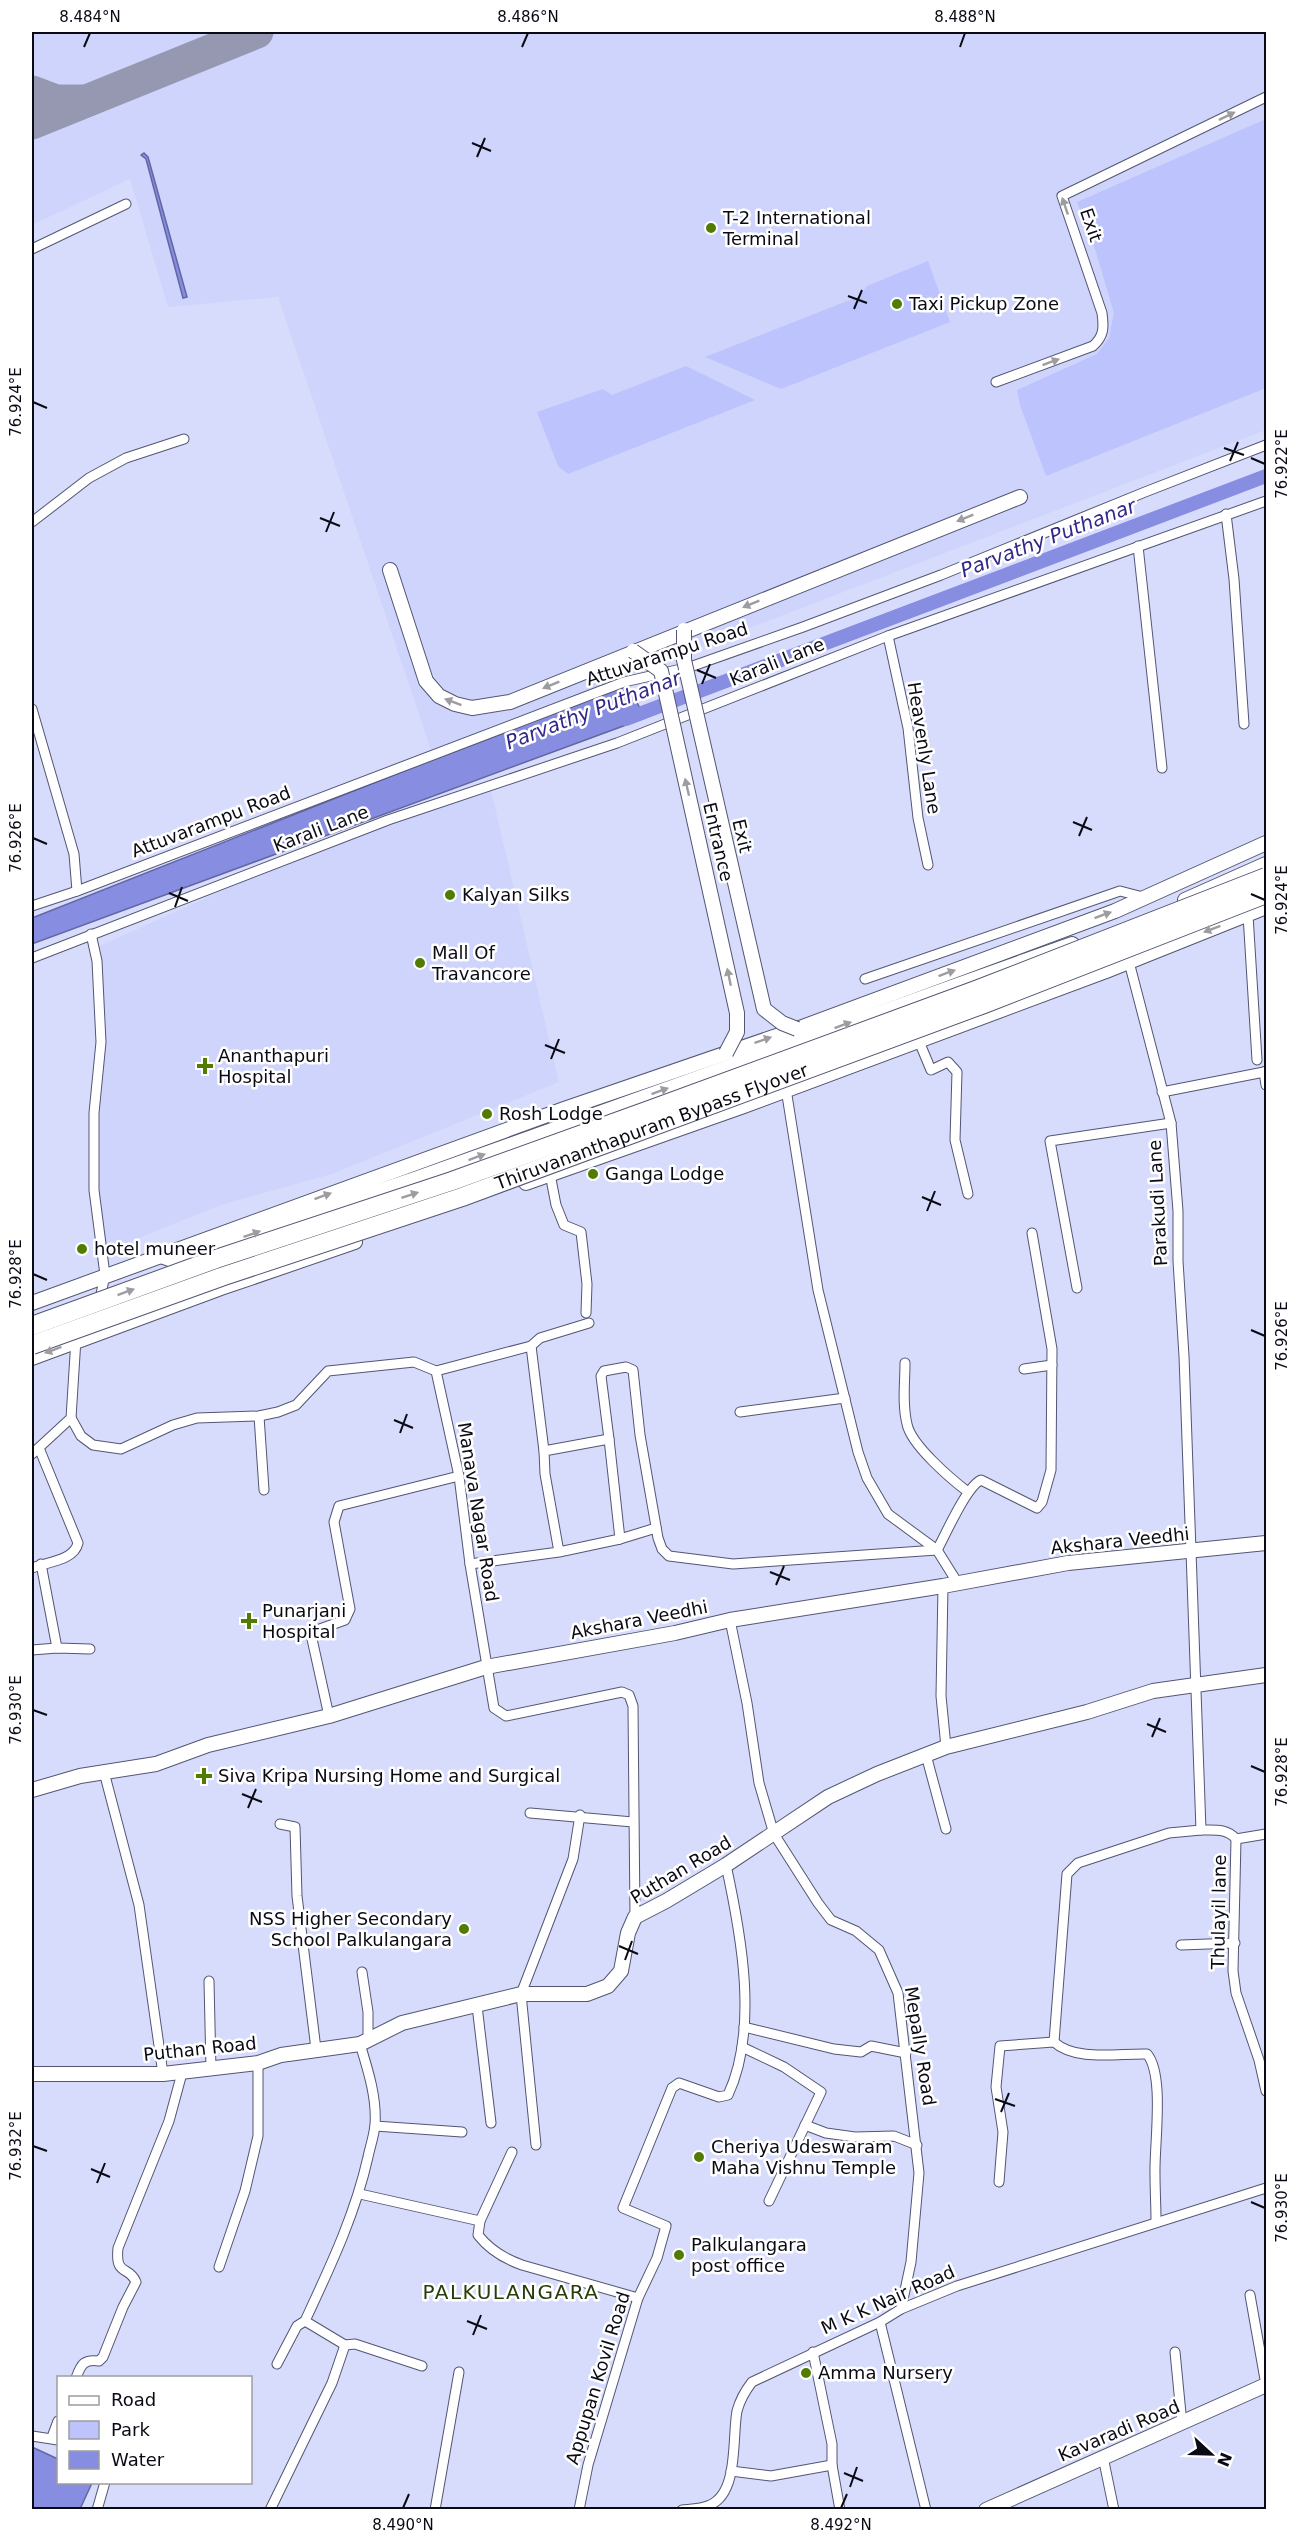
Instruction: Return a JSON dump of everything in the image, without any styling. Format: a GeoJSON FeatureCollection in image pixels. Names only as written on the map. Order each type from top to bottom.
{"type":"FeatureCollection","features":[{"type":"Feature","properties":{"kind":"highway","name":"Thiruvananthapuram Bypass Flyover"},"geometry":{"type":"LineString","coordinates":[[32,1326],[216,1259],[452,1181],[619,1121],[976,990],[1266,877]]}},
{"type":"Feature","properties":{"kind":"highway","name":"Thiruvananthapuram Bypass Flyover"},"geometry":{"type":"LineString","coordinates":[[32,1345],[221,1277],[484,1189],[973,1008],[1266,894]]}},
{"type":"Feature","properties":{"kind":"street","name":"Exit"},"geometry":{"type":"LineString","coordinates":[[996,382],[1093,346],[1100,339],[1104,327],[1102,313],[1062,196],[1266,97]]}},
{"type":"Feature","properties":{"kind":"street"},"geometry":{"type":"LineString","coordinates":[[32,249],[126,204]]}},
{"type":"Feature","properties":{"kind":"street"},"geometry":{"type":"LineString","coordinates":[[32,522],[89,478],[126,458],[184,439]]}},
{"type":"Feature","properties":{"kind":"street","name":"Attuvarampu Road"},"geometry":{"type":"LineString","coordinates":[[32,906],[77,891],[624,682],[690,667],[813,624],[1262,447]]}},
{"type":"Feature","properties":{"kind":"street"},"geometry":{"type":"LineString","coordinates":[[390,570],[426,681],[439,696],[455,704],[472,708],[510,702],[684,630],[1020,497]]}},
{"type":"Feature","properties":{"kind":"street","name":"Karali Lane"},"geometry":{"type":"LineString","coordinates":[[32,958],[388,820],[617,743],[888,636],[1266,501]]}},
{"type":"Feature","properties":{"kind":"street"},"geometry":{"type":"LineString","coordinates":[[1226,514],[1234,579],[1244,724]]}},
{"type":"Feature","properties":{"kind":"street"},"geometry":{"type":"LineString","coordinates":[[1138,546],[1162,768]]}},
{"type":"Feature","properties":{"kind":"street","name":"Exit"},"geometry":{"type":"LineString","coordinates":[[684,630],[684,660],[764,1009],[782,1023],[797,1029]]}},
{"type":"Feature","properties":{"kind":"street","name":"Heavenly Lane"},"geometry":{"type":"LineString","coordinates":[[888,636],[908,728],[918,818],[928,865]]}},
{"type":"Feature","properties":{"kind":"street","name":"Entrance"},"geometry":{"type":"LineString","coordinates":[[633,651],[661,671],[737,1013],[737,1032],[726,1053]]}},
{"type":"Feature","properties":{"kind":"street"},"geometry":{"type":"LineString","coordinates":[[32,709],[74,854],[77,891]]}},
{"type":"Feature","properties":{"kind":"street"},"geometry":{"type":"LineString","coordinates":[[32,1303],[158,1255],[797,1029],[1048,936],[1115,911],[1266,843]]}},
{"type":"Feature","properties":{"kind":"street"},"geometry":{"type":"LineString","coordinates":[[158,1255],[172,1260],[415,1179],[1142,919],[1266,864]]}},
{"type":"Feature","properties":{"kind":"street"},"geometry":{"type":"LineString","coordinates":[[865,980],[1120,891],[1143,897]]}},
{"type":"Feature","properties":{"kind":"street"},"geometry":{"type":"LineString","coordinates":[[32,1358],[128,1322],[744,1106],[1129,962],[1266,908]]}},
{"type":"Feature","properties":{"kind":"street"},"geometry":{"type":"LineString","coordinates":[[1248,915],[1257,1060]]}},
{"type":"Feature","properties":{"kind":"street"},"geometry":{"type":"LineString","coordinates":[[91,934],[97,961],[101,1042],[94,1113],[94,1190],[105,1275],[101,1293],[109,1314],[128,1322]]}},
{"type":"Feature","properties":{"kind":"street"},"geometry":{"type":"LineString","coordinates":[[1129,962],[1171,1124]]}},
{"type":"Feature","properties":{"kind":"street"},"geometry":{"type":"LineString","coordinates":[[918,1039],[931,1070],[948,1062],[957,1072],[955,1140],[968,1194]]}},
{"type":"Feature","properties":{"kind":"street"},"geometry":{"type":"LineString","coordinates":[[1162,1092],[1265,1072],[1266,1085]]}},
{"type":"Feature","properties":{"kind":"street"},"geometry":{"type":"LineString","coordinates":[[786,1089],[818,1290],[861,1461],[867,1478],[888,1514],[937,1550],[957,1582]]}},
{"type":"Feature","properties":{"kind":"street","name":"Parakudi Lane"},"geometry":{"type":"LineString","coordinates":[[1077,1288],[1050,1141],[1171,1124],[1178,1211],[1178,1261],[1192,1551],[1195,1686]]}},
{"type":"Feature","properties":{"kind":"street"},"geometry":{"type":"LineString","coordinates":[[550,1174],[556,1205],[564,1226],[581,1232],[587,1284],[586,1313]]}},
{"type":"Feature","properties":{"kind":"street"},"geometry":{"type":"LineString","coordinates":[[937,1550],[968,1492],[976,1482],[981,1480],[1037,1508],[1042,1502],[1051,1470],[1052,1365],[1046,1304],[1032,1233]]}},
{"type":"Feature","properties":{"kind":"street"},"geometry":{"type":"LineString","coordinates":[[57,1294],[73,1308],[79,1331],[75,1342],[71,1418],[81,1436],[93,1445],[121,1449],[173,1425],[197,1418],[259,1416],[278,1412],[296,1405],[328,1371],[414,1362],[436,1371],[531,1346],[540,1338],[588,1323]]}},
{"type":"Feature","properties":{"kind":"street"},"geometry":{"type":"LineString","coordinates":[[531,1346],[545,1474],[559,1552]]}},
{"type":"Feature","properties":{"kind":"street"},"geometry":{"type":"LineString","coordinates":[[905,1363],[904,1403],[907,1426],[919,1444],[951,1479],[968,1492]]}},
{"type":"Feature","properties":{"kind":"street"},"geometry":{"type":"LineString","coordinates":[[1024,1369],[1052,1365]]}},
{"type":"Feature","properties":{"kind":"street"},"geometry":{"type":"LineString","coordinates":[[620,1539],[601,1376],[604,1371],[626,1367],[633,1370],[640,1435],[656,1528],[662,1549],[669,1556],[733,1564],[937,1550]]}},
{"type":"Feature","properties":{"kind":"street","name":"Manava Nagar Road"},"geometry":{"type":"LineString","coordinates":[[436,1371],[459,1476],[470,1564],[494,1708],[506,1716],[614,1693],[622,1692],[628,1695],[634,1715],[633,1822]]}},
{"type":"Feature","properties":{"kind":"street"},"geometry":{"type":"LineString","coordinates":[[740,1412],[845,1398]]}},
{"type":"Feature","properties":{"kind":"street"},"geometry":{"type":"LineString","coordinates":[[259,1416],[264,1490]]}},
{"type":"Feature","properties":{"kind":"street"},"geometry":{"type":"LineString","coordinates":[[57,1648],[36,1566],[74,1554],[78,1543],[35,1451],[71,1418]]}},
{"type":"Feature","properties":{"kind":"street"},"geometry":{"type":"LineString","coordinates":[[544,1451],[609,1439]]}},
{"type":"Feature","properties":{"kind":"street"},"geometry":{"type":"LineString","coordinates":[[329,1716],[312,1639],[317,1630],[345,1620],[350,1609],[334,1522],[339,1506],[459,1476]]}},
{"type":"Feature","properties":{"kind":"street"},"geometry":{"type":"LineString","coordinates":[[470,1564],[559,1552],[620,1539],[656,1528]]}},
{"type":"Feature","properties":{"kind":"street","name":"Akshara Veedhi"},"geometry":{"type":"LineString","coordinates":[[32,1790],[80,1776],[156,1764],[208,1745],[329,1716],[486,1666],[675,1633],[730,1620],[943,1586],[1068,1563],[1266,1543]]}},
{"type":"Feature","properties":{"kind":"street"},"geometry":{"type":"LineString","coordinates":[[943,1586],[941,1696],[946,1747]]}},
{"type":"Feature","properties":{"kind":"street","name":"Mepally Road"},"geometry":{"type":"LineString","coordinates":[[730,1620],[747,1703],[759,1783],[774,1834],[831,1920],[856,1931],[879,1950],[898,1993],[919,2173],[911,2262],[901,2309]]}},
{"type":"Feature","properties":{"kind":"street"},"geometry":{"type":"LineString","coordinates":[[32,1650],[90,1649]]}},
{"type":"Feature","properties":{"kind":"street","name":"Puthan Road"},"geometry":{"type":"LineString","coordinates":[[32,2074],[163,2074],[258,2063],[281,2055],[364,2042],[402,2023],[521,1994],[587,1994],[608,1986],[621,1971],[628,1933],[635,1917],[726,1865],[828,1797],[877,1774],[946,1747],[1087,1712],[1153,1691],[1266,1675]]}},
{"type":"Feature","properties":{"kind":"street","name":"Thulayil lane"},"geometry":{"type":"LineString","coordinates":[[1195,1686],[1201,1830],[1223,1830],[1236,1839],[1233,1971],[1236,1993],[1259,2060],[1266,2091]]}},
{"type":"Feature","properties":{"kind":"street"},"geometry":{"type":"LineString","coordinates":[[926,1755],[946,1829]]}},
{"type":"Feature","properties":{"kind":"street"},"geometry":{"type":"LineString","coordinates":[[104,1772],[139,1905],[163,2074]]}},
{"type":"Feature","properties":{"kind":"street"},"geometry":{"type":"LineString","coordinates":[[530,1813],[580,1815],[633,1822],[635,1917]]}},
{"type":"Feature","properties":{"kind":"street"},"geometry":{"type":"LineString","coordinates":[[536,2145],[521,1994],[573,1859],[580,1815]]}},
{"type":"Feature","properties":{"kind":"street"},"geometry":{"type":"LineString","coordinates":[[280,1824],[295,1827],[297,1896],[316,2049]]}},
{"type":"Feature","properties":{"kind":"street"},"geometry":{"type":"LineString","coordinates":[[1054,2042],[1067,1874],[1078,1863],[1169,1833],[1201,1830]]}},
{"type":"Feature","properties":{"kind":"street"},"geometry":{"type":"LineString","coordinates":[[1236,1839],[1266,1834]]}},
{"type":"Feature","properties":{"kind":"street","name":"Appupan Kovil Road"},"geometry":{"type":"LineString","coordinates":[[579,2510],[588,2465],[638,2298],[657,2258],[666,2226],[623,2208],[672,2088],[679,2083],[719,2097],[728,2095],[735,2080],[744,2027],[742,1950],[726,1865]]}},
{"type":"Feature","properties":{"kind":"street"},"geometry":{"type":"LineString","coordinates":[[1181,1945],[1235,1943]]}},
{"type":"Feature","properties":{"kind":"street"},"geometry":{"type":"LineString","coordinates":[[277,2364],[297,2326],[305,2321],[336,2256],[360,2194],[375,2126],[375,2101],[364,2042],[368,2012],[362,1972]]}},
{"type":"Feature","properties":{"kind":"street"},"geometry":{"type":"LineString","coordinates":[[209,1981],[211,2069]]}},
{"type":"Feature","properties":{"kind":"street"},"geometry":{"type":"LineString","coordinates":[[477,2006],[491,2123]]}},
{"type":"Feature","properties":{"kind":"street"},"geometry":{"type":"LineString","coordinates":[[744,2027],[834,2049],[861,2052],[871,2046],[906,2052]]}},
{"type":"Feature","properties":{"kind":"street"},"geometry":{"type":"LineString","coordinates":[[999,2182],[1003,2132],[996,2086],[1000,2046],[1054,2042],[1059,2047],[1081,2053],[1147,2054],[1152,2060],[1156,2091],[1156,2221]]}},
{"type":"Feature","properties":{"kind":"street"},"geometry":{"type":"LineString","coordinates":[[742,2047],[784,2067],[821,2092],[769,2201]]}},
{"type":"Feature","properties":{"kind":"street"},"geometry":{"type":"LineString","coordinates":[[219,2267],[245,2191],[258,2136],[258,2063]]}},
{"type":"Feature","properties":{"kind":"street"},"geometry":{"type":"LineString","coordinates":[[77,2376],[83,2362],[99,2361],[103,2357],[123,2307],[136,2282],[134,2278],[120,2269],[117,2259],[118,2248],[169,2121],[183,2073]]}},
{"type":"Feature","properties":{"kind":"street"},"geometry":{"type":"LineString","coordinates":[[805,2125],[826,2133],[855,2137],[894,2136],[917,2145]]}},
{"type":"Feature","properties":{"kind":"street"},"geometry":{"type":"LineString","coordinates":[[375,2126],[462,2132]]}},
{"type":"Feature","properties":{"kind":"street"},"geometry":{"type":"LineString","coordinates":[[512,2152],[480,2221],[478,2235],[507,2259],[638,2298]]}},
{"type":"Feature","properties":{"kind":"street","name":"M K K Nair Road"},"geometry":{"type":"LineString","coordinates":[[682,2510],[711,2505],[724,2494],[731,2471],[737,2411],[741,2397],[752,2382],[880,2322],[901,2309],[957,2286],[1266,2188]]}},
{"type":"Feature","properties":{"kind":"street"},"geometry":{"type":"LineString","coordinates":[[360,2194],[480,2221]]}},
{"type":"Feature","properties":{"kind":"street"},"geometry":{"type":"LineString","coordinates":[[1250,2295],[1266,2385]]}},
{"type":"Feature","properties":{"kind":"street"},"geometry":{"type":"LineString","coordinates":[[305,2321],[345,2345],[355,2344],[422,2366]]}},
{"type":"Feature","properties":{"kind":"street"},"geometry":{"type":"LineString","coordinates":[[880,2322],[926,2510]]}},
{"type":"Feature","properties":{"kind":"street"},"geometry":{"type":"LineString","coordinates":[[270,2510],[332,2383],[345,2345]]}},
{"type":"Feature","properties":{"kind":"street"},"geometry":{"type":"LineString","coordinates":[[813,2352],[832,2444],[832,2465],[840,2510]]}},
{"type":"Feature","properties":{"kind":"street"},"geometry":{"type":"LineString","coordinates":[[1175,2352],[1182,2424]]}},
{"type":"Feature","properties":{"kind":"street"},"geometry":{"type":"LineString","coordinates":[[435,2510],[459,2372]]}},
{"type":"Feature","properties":{"kind":"street","name":"Kavaradi Road"},"geometry":{"type":"LineString","coordinates":[[993,2508],[1266,2385]]}},
{"type":"Feature","properties":{"kind":"street"},"geometry":{"type":"LineString","coordinates":[[32,2436],[55,2439]]}},
{"type":"Feature","properties":{"kind":"street"},"geometry":{"type":"LineString","coordinates":[[1103,2457],[1114,2510]]}},
{"type":"Feature","properties":{"kind":"street"},"geometry":{"type":"LineString","coordinates":[[731,2471],[771,2476],[832,2465]]}},
{"type":"Feature","properties":{"kind":"street"},"geometry":{"type":"LineString","coordinates":[[97,2510],[104,2484]]}},
{"type":"Feature","properties":{"kind":"shaded area"},"geometry":{"type":"Polygon","coordinates":[[[32,32],[1266,32],[1266,430],[431,750],[278,297],[168,307],[130,179],[32,225],[32,32]]]}},
{"type":"Feature","properties":{"kind":"shaded area"},"geometry":{"type":"Polygon","coordinates":[[[491,790],[559,1082],[332,1174],[221,1205],[104,1252],[93,1114],[106,1019],[97,947],[280,865],[491,790]]]}},
{"type":"Feature","properties":{"kind":"green space"},"geometry":{"type":"Polygon","coordinates":[[[1266,119],[1266,388],[1046,476],[1020,405],[1017,390],[1097,354],[1109,338],[1114,313],[1095,249],[1077,202],[1266,119]]]}},
{"type":"Feature","properties":{"kind":"green space"},"geometry":{"type":"Polygon","coordinates":[[[928,261],[950,322],[781,389],[705,357],[860,296],[867,286],[928,261]]]}},
{"type":"Feature","properties":{"kind":"green space"},"geometry":{"type":"Polygon","coordinates":[[[686,366],[755,400],[568,474],[558,466],[537,412],[603,389],[612,395],[686,366]]]}},
{"type":"Feature","properties":{"kind":"water"},"geometry":{"type":"Polygon","coordinates":[[[144,153],[148,157],[187,297],[183,298],[146,159],[141,155],[144,153]]]}},
{"type":"Feature","properties":{"kind":"water"},"geometry":{"type":"Polygon","coordinates":[[[627,683],[645,718],[32,944],[32,918],[627,683]]]}},
{"type":"Feature","properties":{"kind":"water"},"geometry":{"type":"Polygon","coordinates":[[[32,2447],[57,2459],[57,2484],[92,2484],[80,2509],[32,2509],[32,2447]]]}},
{"type":"Feature","properties":{"kind":"waterway","name":"Parvathy Puthanar"},"geometry":{"type":"LineString","coordinates":[[626,719],[1266,476]]}},
{"type":"Feature","properties":{"kind":"taxiway"},"geometry":{"type":"LineString","coordinates":[[32,123],[257,32]]}},
{"type":"Feature","properties":{"kind":"taxiway"},"geometry":{"type":"LineString","coordinates":[[32,92],[56,101],[82,101]]}},
{"type":"Feature","properties":{"kind":"place","name":"T-2 International Terminal"},"geometry":{"type":"Point","coordinates":[711,228]}},
{"type":"Feature","properties":{"kind":"place","name":"Taxi Pickup Zone"},"geometry":{"type":"Point","coordinates":[897,304]}},
{"type":"Feature","properties":{"kind":"place","name":"Kalyan Silks"},"geometry":{"type":"Point","coordinates":[450,895]}},
{"type":"Feature","properties":{"kind":"place","name":"Mall Of Travancore"},"geometry":{"type":"Point","coordinates":[420,963]}},
{"type":"Feature","properties":{"kind":"place","name":"Ananthapuri Hospital"},"geometry":{"type":"Point","coordinates":[205,1066]}},
{"type":"Feature","properties":{"kind":"place","name":"Rosh Lodge"},"geometry":{"type":"Point","coordinates":[487,1114]}},
{"type":"Feature","properties":{"kind":"place","name":"Ganga Lodge"},"geometry":{"type":"Point","coordinates":[593,1174]}},
{"type":"Feature","properties":{"kind":"place","name":"hotel muneer"},"geometry":{"type":"Point","coordinates":[82,1249]}},
{"type":"Feature","properties":{"kind":"place","name":"Punarjani Hospital"},"geometry":{"type":"Point","coordinates":[249,1621]}},
{"type":"Feature","properties":{"kind":"place","name":"Siva Kripa Nursing Home and Surgical"},"geometry":{"type":"Point","coordinates":[204,1776]}},
{"type":"Feature","properties":{"kind":"place","name":"NSS Higher Secondary School Palkulangara"},"geometry":{"type":"Point","coordinates":[464,1929]}},
{"type":"Feature","properties":{"kind":"place","name":"Cheriya Udeswaram Maha Vishnu Temple"},"geometry":{"type":"Point","coordinates":[699,2157]}},
{"type":"Feature","properties":{"kind":"place","name":"Palkulangara post office"},"geometry":{"type":"Point","coordinates":[679,2255]}},
{"type":"Feature","properties":{"kind":"place","name":"Amma Nursery"},"geometry":{"type":"Point","coordinates":[806,2373]}},
{"type":"Feature","properties":{"kind":"district","name":"PALKULANGARA"},"geometry":{"type":"Point","coordinates":[511,2292]}}]}
